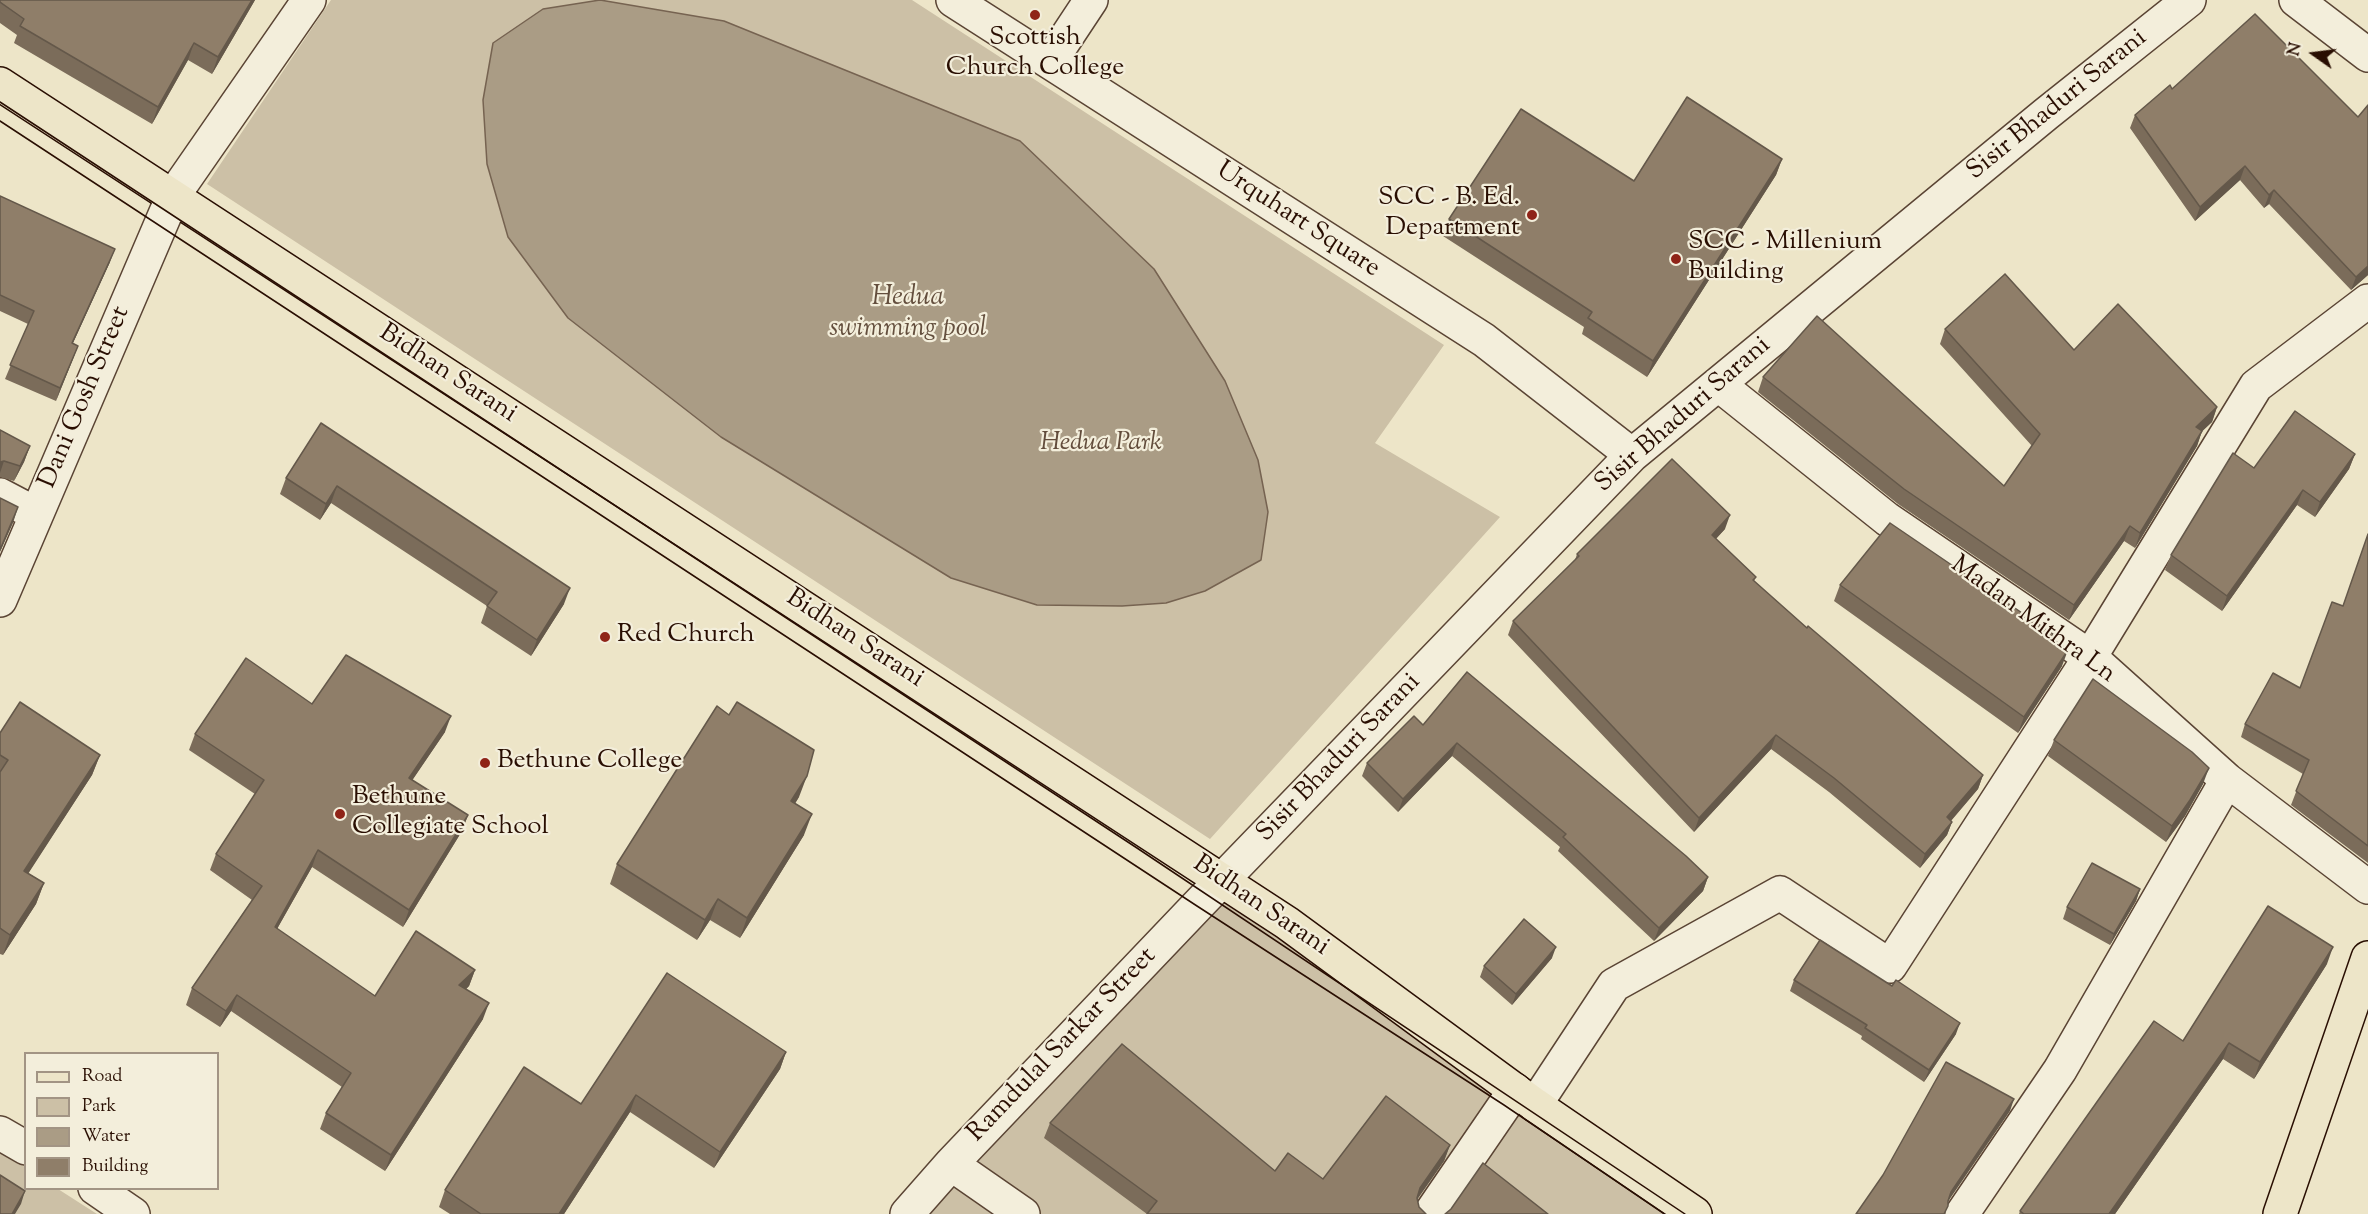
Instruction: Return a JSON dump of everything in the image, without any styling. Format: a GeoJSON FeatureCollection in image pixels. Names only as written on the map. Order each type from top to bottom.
{"type":"FeatureCollection","features":[{"type":"Feature","properties":{"kind":"main road","name":"Bidhan Sarani"},"geometry":{"type":"LineString","coordinates":[[0,84],[1222,880],[1287,924],[1525,1098],[1695,1214]]}},
{"type":"Feature","properties":{"kind":"main road"},"geometry":{"type":"LineString","coordinates":[[2280,1214],[2368,958]]}},
{"type":"Feature","properties":{"kind":"street","name":"Dani Gosh Street"},"geometry":{"type":"LineString","coordinates":[[0,600],[173,196],[309,0]]}},
{"type":"Feature","properties":{"kind":"street","name":"Urquhart Square"},"geometry":{"type":"LineString","coordinates":[[953,0],[1484,340],[1632,455]]}},
{"type":"Feature","properties":{"kind":"street"},"geometry":{"type":"LineString","coordinates":[[1050,62],[1091,0]]}},
{"type":"Feature","properties":{"kind":"street","name":"Sisir Bhaduri Sarani"},"geometry":{"type":"LineString","coordinates":[[1222,880],[1632,455],[2046,114],[2189,0]]}},
{"type":"Feature","properties":{"kind":"street"},"geometry":{"type":"LineString","coordinates":[[2296,0],[2368,56]]}},
{"type":"Feature","properties":{"kind":"street"},"geometry":{"type":"LineString","coordinates":[[1430,1214],[1614,985],[1780,893],[1890,966],[2090,657],[2256,387],[2368,301]]}},
{"type":"Feature","properties":{"kind":"street","name":"Madan Mithra Ln"},"geometry":{"type":"LineString","coordinates":[[1718,384],[1887,519],[2090,657],[2227,780],[2368,887]]}},
{"type":"Feature","properties":{"kind":"street"},"geometry":{"type":"LineString","coordinates":[[0,495],[36,514]]}},
{"type":"Feature","properties":{"kind":"street"},"geometry":{"type":"LineString","coordinates":[[1962,1214],[2060,1070],[2227,780]]}},
{"type":"Feature","properties":{"kind":"street","name":"Ramdulal Sarkar Street"},"geometry":{"type":"LineString","coordinates":[[907,1214],[951,1164],[1222,880]]}},
{"type":"Feature","properties":{"kind":"street"},"geometry":{"type":"LineString","coordinates":[[0,1133],[24,1147]]}},
{"type":"Feature","properties":{"kind":"street"},"geometry":{"type":"LineString","coordinates":[[951,1164],[1023,1214]]}},
{"type":"Feature","properties":{"kind":"street"},"geometry":{"type":"LineString","coordinates":[[98,1190],[133,1214]]}},
{"type":"Feature","properties":{"kind":"green space","name":"Hedua Park"},"geometry":{"type":"Polygon","coordinates":[[[331,0],[912,0],[1444,345],[1375,443],[1500,517],[1210,839],[207,184],[331,0]]]}},
{"type":"Feature","properties":{"kind":"green space"},"geometry":{"type":"Polygon","coordinates":[[[1224,884],[1709,1214],[926,1214],[1224,884]]]}},
{"type":"Feature","properties":{"kind":"green space"},"geometry":{"type":"Polygon","coordinates":[[[0,1151],[24,1166],[24,1190],[60,1190],[97,1214],[0,1214],[0,1151]]]}},
{"type":"Feature","properties":{"kind":"water","name":"Hedua swimming pool"},"geometry":{"type":"Polygon","coordinates":[[[600,0],[724,21],[1020,141],[1154,269],[1225,381],[1258,460],[1268,512],[1261,560],[1205,591],[1166,603],[1122,606],[1037,605],[951,578],[721,437],[568,318],[508,237],[487,164],[483,100],[493,43],[543,9],[600,0]]]}},
{"type":"Feature","properties":{"kind":"building"},"geometry":{"type":"Polygon","coordinates":[[[0,0],[252,0],[218,57],[194,43],[158,107],[20,26],[24,19],[0,0]]]}},
{"type":"Feature","properties":{"kind":"building"},"geometry":{"type":"Polygon","coordinates":[[[2255,14],[2358,117],[2368,105],[2368,266],[2356,277],[2274,190],[2269,195],[2245,166],[2200,207],[2135,115],[2170,85],[2172,89],[2255,14]]]}},
{"type":"Feature","properties":{"kind":"building"},"geometry":{"type":"Polygon","coordinates":[[[1687,97],[1782,159],[1653,361],[1588,318],[1592,312],[1449,219],[1521,109],[1634,181],[1687,97]]]}},
{"type":"Feature","properties":{"kind":"building"},"geometry":{"type":"Polygon","coordinates":[[[0,196],[115,249],[72,343],[78,346],[60,388],[10,365],[34,311],[0,295],[0,196]]]}},
{"type":"Feature","properties":{"kind":"building"},"geometry":{"type":"Polygon","coordinates":[[[2005,274],[2074,350],[2118,304],[2217,407],[2196,427],[2202,431],[2140,533],[2130,526],[2074,605],[1904,489],[1763,377],[1817,316],[2004,486],[2040,434],[1945,329],[2005,274]]]}},
{"type":"Feature","properties":{"kind":"building"},"geometry":{"type":"Polygon","coordinates":[[[2295,411],[2355,454],[2320,502],[2303,490],[2227,596],[2171,555],[2233,453],[2254,468],[2295,411]]]}},
{"type":"Feature","properties":{"kind":"building"},"geometry":{"type":"Polygon","coordinates":[[[321,423],[570,588],[537,640],[487,606],[497,592],[337,486],[326,504],[286,478],[321,423]]]}},
{"type":"Feature","properties":{"kind":"building"},"geometry":{"type":"Polygon","coordinates":[[[0,430],[30,446],[20,466],[0,462],[0,430]]]}},
{"type":"Feature","properties":{"kind":"building"},"geometry":{"type":"Polygon","coordinates":[[[1672,459],[1730,515],[1712,535],[1756,577],[1753,580],[1983,775],[1947,817],[1952,822],[1925,854],[1834,778],[1776,735],[1699,818],[1513,621],[1672,459]]]}},
{"type":"Feature","properties":{"kind":"building"},"geometry":{"type":"Polygon","coordinates":[[[0,498],[18,507],[0,550],[0,498]]]}},
{"type":"Feature","properties":{"kind":"building"},"geometry":{"type":"Polygon","coordinates":[[[1890,523],[2053,634],[2051,638],[2068,650],[2024,717],[1840,585],[1890,523]]]}},
{"type":"Feature","properties":{"kind":"building"},"geometry":{"type":"Polygon","coordinates":[[[2368,534],[2368,846],[2296,791],[2309,760],[2245,724],[2273,673],[2300,688],[2332,602],[2343,606],[2368,534]]]}},
{"type":"Feature","properties":{"kind":"building"},"geometry":{"type":"Polygon","coordinates":[[[346,655],[451,716],[409,778],[468,815],[409,910],[318,850],[275,927],[375,996],[416,931],[475,970],[459,985],[489,1003],[391,1155],[326,1113],[351,1073],[237,995],[226,1011],[192,988],[262,886],[216,854],[264,780],[195,734],[246,658],[312,704],[346,655]]]}},
{"type":"Feature","properties":{"kind":"building"},"geometry":{"type":"Polygon","coordinates":[[[1467,672],[1708,877],[1659,928],[1563,837],[1566,834],[1457,743],[1403,799],[1367,763],[1414,716],[1423,725],[1467,672]]]}},
{"type":"Feature","properties":{"kind":"building"},"geometry":{"type":"Polygon","coordinates":[[[2093,679],[2192,752],[2209,768],[2172,826],[2054,740],[2093,679]]]}},
{"type":"Feature","properties":{"kind":"building"},"geometry":{"type":"Polygon","coordinates":[[[20,702],[100,755],[24,871],[44,883],[10,935],[0,928],[0,772],[8,760],[0,755],[0,733],[20,702]]]}},
{"type":"Feature","properties":{"kind":"building"},"geometry":{"type":"Polygon","coordinates":[[[737,702],[814,750],[807,776],[791,801],[812,814],[747,918],[718,899],[705,920],[617,864],[717,706],[729,715],[737,702]]]}},
{"type":"Feature","properties":{"kind":"building"},"geometry":{"type":"Polygon","coordinates":[[[2092,863],[2140,889],[2114,934],[2067,907],[2092,863]]]}},
{"type":"Feature","properties":{"kind":"building"},"geometry":{"type":"Polygon","coordinates":[[[2268,906],[2333,947],[2260,1062],[2229,1043],[2109,1214],[2024,1214],[2020,1211],[2154,1021],[2183,1041],[2268,906]]]}},
{"type":"Feature","properties":{"kind":"building"},"geometry":{"type":"Polygon","coordinates":[[[1524,919],[1556,947],[1516,994],[1484,966],[1524,919]]]}},
{"type":"Feature","properties":{"kind":"building"},"geometry":{"type":"Polygon","coordinates":[[[1820,940],[1892,986],[1896,980],[1960,1023],[1929,1070],[1865,1028],[1867,1025],[1794,980],[1820,940]]]}},
{"type":"Feature","properties":{"kind":"building"},"geometry":{"type":"Polygon","coordinates":[[[667,973],[786,1052],[720,1152],[636,1095],[559,1214],[481,1214],[445,1190],[524,1067],[581,1104],[667,973]]]}},
{"type":"Feature","properties":{"kind":"building"},"geometry":{"type":"Polygon","coordinates":[[[1122,1044],[1275,1171],[1288,1153],[1323,1179],[1386,1096],[1450,1145],[1420,1188],[1417,1198],[1419,1207],[1426,1214],[1147,1214],[1157,1201],[1050,1123],[1122,1044]]]}},
{"type":"Feature","properties":{"kind":"building"},"geometry":{"type":"Polygon","coordinates":[[[1946,1062],[2014,1099],[1951,1192],[1944,1214],[1856,1214],[1883,1175],[1946,1062]]]}},
{"type":"Feature","properties":{"kind":"building"},"geometry":{"type":"Polygon","coordinates":[[[1483,1163],[1548,1214],[1445,1214],[1451,1209],[1483,1163]]]}},
{"type":"Feature","properties":{"kind":"building"},"geometry":{"type":"Polygon","coordinates":[[[0,1175],[25,1191],[12,1214],[0,1214],[0,1175]]]}},
{"type":"Feature","properties":{"kind":"tram line"},"geometry":{"type":"LineString","coordinates":[[0,102],[1137,848],[1685,1214]]}},
{"type":"Feature","properties":{"kind":"tram line"},"geometry":{"type":"LineString","coordinates":[[0,121],[1504,1105],[1665,1214]]}},
{"type":"Feature","properties":{"kind":"place","name":"Scottish Church College"},"geometry":{"type":"Point","coordinates":[1035,15]}},
{"type":"Feature","properties":{"kind":"place","name":"SCC - B. Ed. Department"},"geometry":{"type":"Point","coordinates":[1532,215]}},
{"type":"Feature","properties":{"kind":"place","name":"SCC - Millenium Building"},"geometry":{"type":"Point","coordinates":[1676,259]}},
{"type":"Feature","properties":{"kind":"place","name":"Red Church"},"geometry":{"type":"Point","coordinates":[605,637]}},
{"type":"Feature","properties":{"kind":"place","name":"Bethune College"},"geometry":{"type":"Point","coordinates":[485,763]}},
{"type":"Feature","properties":{"kind":"place","name":"Bethune Collegiate School"},"geometry":{"type":"Point","coordinates":[340,814]}}]}
